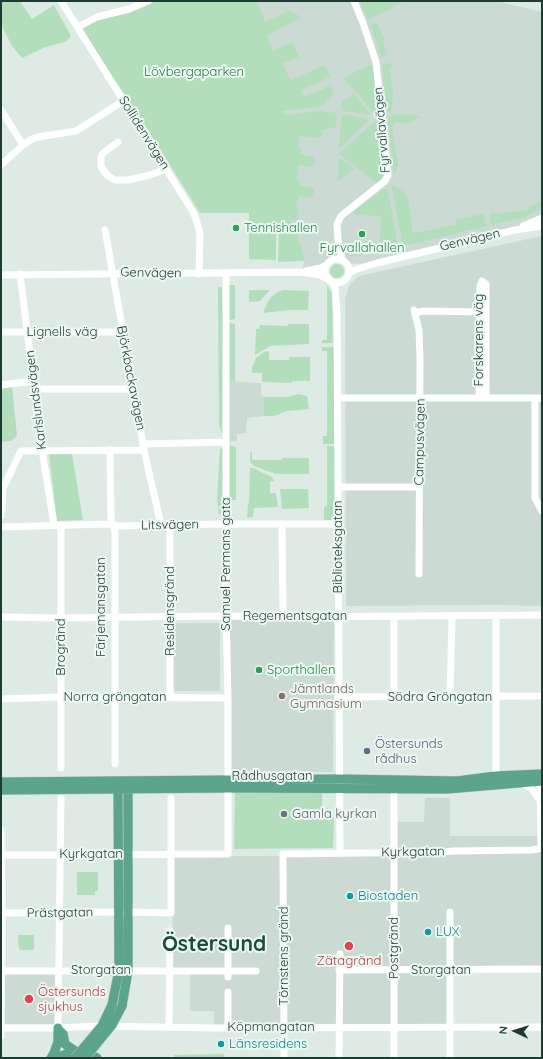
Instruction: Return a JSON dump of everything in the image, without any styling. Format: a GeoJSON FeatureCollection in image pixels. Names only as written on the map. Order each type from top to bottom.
{"type":"FeatureCollection","features":[{"type":"Feature","properties":{"kind":"main road","name":"Rådhusgatan"},"geometry":{"type":"LineString","coordinates":[[1,790],[118,790],[128,785],[340,784],[456,781],[496,776],[541,777]]}},
{"type":"Feature","properties":{"kind":"main road","name":"Rådhusgatan"},"geometry":{"type":"LineString","coordinates":[[340,784],[394,790],[456,789],[520,782],[541,777]]}},
{"type":"Feature","properties":{"kind":"main road","name":"Rådhusgatan"},"geometry":{"type":"LineString","coordinates":[[1,782],[118,780],[128,785]]}},
{"type":"Feature","properties":{"kind":"main road"},"geometry":{"type":"LineString","coordinates":[[75,1054],[102,1026],[112,1006],[123,970],[118,916],[118,780]]}},
{"type":"Feature","properties":{"kind":"main road"},"geometry":{"type":"LineString","coordinates":[[85,1058],[112,1025],[122,1006],[123,970],[128,912],[128,785]]}},
{"type":"Feature","properties":{"kind":"main road"},"geometry":{"type":"LineString","coordinates":[[58,1028],[63,1034],[65,1044],[75,1054]]}},
{"type":"Feature","properties":{"kind":"main road"},"geometry":{"type":"LineString","coordinates":[[51,1058],[58,1042],[58,1028]]}},
{"type":"Feature","properties":{"kind":"main road"},"geometry":{"type":"LineString","coordinates":[[55,1058],[87,1053],[97,1058]]}},
{"type":"Feature","properties":{"kind":"street","name":"Sollidenvägen"},"geometry":{"type":"LineString","coordinates":[[61,1],[166,168],[196,219],[200,234],[199,274]]}},
{"type":"Feature","properties":{"kind":"street"},"geometry":{"type":"LineString","coordinates":[[78,27],[97,17],[129,10],[148,1]]}},
{"type":"Feature","properties":{"kind":"street","name":"Fyrvallavägen"},"geometry":{"type":"LineString","coordinates":[[344,262],[338,240],[337,224],[341,216],[385,181],[388,174],[376,62],[354,1]]}},
{"type":"Feature","properties":{"kind":"street"},"geometry":{"type":"LineString","coordinates":[[1,164],[23,145],[38,137],[76,131],[123,101]]}},
{"type":"Feature","properties":{"kind":"street"},"geometry":{"type":"LineString","coordinates":[[1,110],[23,145]]}},
{"type":"Feature","properties":{"kind":"street"},"geometry":{"type":"LineString","coordinates":[[118,142],[103,153],[101,157],[102,167],[108,176],[115,180],[128,180],[150,175],[166,168]]}},
{"type":"Feature","properties":{"kind":"street","name":"Genvägen"},"geometry":{"type":"LineString","coordinates":[[515,230],[542,218]]}},
{"type":"Feature","properties":{"kind":"street","name":"Genvägen"},"geometry":{"type":"LineString","coordinates":[[349,274],[354,270],[377,262],[515,230],[542,226]]}},
{"type":"Feature","properties":{"kind":"street","name":"Björkbackavägen"},"geometry":{"type":"LineString","coordinates":[[104,230],[144,447],[161,525]]}},
{"type":"Feature","properties":{"kind":"street","name":"Fyrvallavägen"},"geometry":{"type":"LineString","coordinates":[[329,263],[338,240]]}},
{"type":"Feature","properties":{"kind":"street"},"geometry":{"type":"LineString","coordinates":[[337,259],[344,262],[349,274],[341,282],[330,280],[326,275],[329,263],[337,259]]}},
{"type":"Feature","properties":{"kind":"street","name":"Genvägen"},"geometry":{"type":"LineString","coordinates":[[344,262],[377,262]]}},
{"type":"Feature","properties":{"kind":"street","name":"Genvägen"},"geometry":{"type":"LineString","coordinates":[[1,274],[226,274],[301,272],[320,268],[329,263]]}},
{"type":"Feature","properties":{"kind":"street","name":"Genvägen"},"geometry":{"type":"LineString","coordinates":[[301,272],[320,275],[330,280]]}},
{"type":"Feature","properties":{"kind":"street","name":"Karlslundsvägen"},"geometry":{"type":"LineString","coordinates":[[20,274],[42,450],[57,525]]}},
{"type":"Feature","properties":{"kind":"street","name":"Samuel Permans gata"},"geometry":{"type":"LineString","coordinates":[[226,274],[225,442],[228,854]]}},
{"type":"Feature","properties":{"kind":"street","name":"Biblioteksgatan"},"geometry":{"type":"LineString","coordinates":[[330,280],[335,288],[337,314],[340,853]]}},
{"type":"Feature","properties":{"kind":"street","name":"Biblioteksgatan"},"geometry":{"type":"LineString","coordinates":[[337,314],[341,282]]}},
{"type":"Feature","properties":{"kind":"street","name":"Forskarens väg"},"geometry":{"type":"LineString","coordinates":[[414,312],[483,312],[482,398]]}},
{"type":"Feature","properties":{"kind":"street","name":"Campusvägen"},"geometry":{"type":"LineString","coordinates":[[414,312],[419,330],[419,574]]}},
{"type":"Feature","properties":{"kind":"street","name":"Lignells väg"},"geometry":{"type":"LineString","coordinates":[[1,332],[123,332]]}},
{"type":"Feature","properties":{"kind":"street"},"geometry":{"type":"LineString","coordinates":[[1,385],[34,381]]}},
{"type":"Feature","properties":{"kind":"street"},"geometry":{"type":"LineString","coordinates":[[35,389],[133,389]]}},
{"type":"Feature","properties":{"kind":"street"},"geometry":{"type":"LineString","coordinates":[[338,398],[539,398],[535,498],[542,511]]}},
{"type":"Feature","properties":{"kind":"street"},"geometry":{"type":"LineString","coordinates":[[1,516],[3,488],[21,451],[110,450],[225,442]]}},
{"type":"Feature","properties":{"kind":"street","name":"Färjemansgatan"},"geometry":{"type":"LineString","coordinates":[[110,450],[111,519],[115,531],[115,764]]}},
{"type":"Feature","properties":{"kind":"street"},"geometry":{"type":"LineString","coordinates":[[338,487],[419,487]]}},
{"type":"Feature","properties":{"kind":"street","name":"Litsvägen"},"geometry":{"type":"LineString","coordinates":[[1,527],[108,524],[338,524]]}},
{"type":"Feature","properties":{"kind":"street"},"geometry":{"type":"LineString","coordinates":[[282,524],[282,617]]}},
{"type":"Feature","properties":{"kind":"street","name":"Brogränd"},"geometry":{"type":"LineString","coordinates":[[57,525],[61,618],[61,768]]}},
{"type":"Feature","properties":{"kind":"street","name":"Residensgränd"},"geometry":{"type":"LineString","coordinates":[[170,525],[170,697]]}},
{"type":"Feature","properties":{"kind":"street"},"geometry":{"type":"LineString","coordinates":[[496,615],[496,776]]}},
{"type":"Feature","properties":{"kind":"street","name":"Regementsgatan"},"geometry":{"type":"LineString","coordinates":[[1,616],[61,618],[170,616],[282,617],[542,615]]}},
{"type":"Feature","properties":{"kind":"street"},"geometry":{"type":"LineString","coordinates":[[394,616],[394,697]]}},
{"type":"Feature","properties":{"kind":"street"},"geometry":{"type":"LineString","coordinates":[[450,696],[452,616]]}},
{"type":"Feature","properties":{"kind":"street","name":"Södra Gröngatan"},"geometry":{"type":"LineString","coordinates":[[338,697],[542,696]]}},
{"type":"Feature","properties":{"kind":"street","name":"Norra gröngatan"},"geometry":{"type":"LineString","coordinates":[[1,699],[61,697],[228,698]]}},
{"type":"Feature","properties":{"kind":"street"},"geometry":{"type":"LineString","coordinates":[[541,777],[540,801],[542,848]]}},
{"type":"Feature","properties":{"kind":"street"},"geometry":{"type":"LineString","coordinates":[[520,782],[531,788],[540,801]]}},
{"type":"Feature","properties":{"kind":"street","name":"Postgränd"},"geometry":{"type":"LineString","coordinates":[[394,790],[394,1058]]}},
{"type":"Feature","properties":{"kind":"street"},"geometry":{"type":"LineString","coordinates":[[58,1028],[61,798]]}},
{"type":"Feature","properties":{"kind":"street"},"geometry":{"type":"LineString","coordinates":[[118,916],[128,912],[171,913],[171,798]]}},
{"type":"Feature","properties":{"kind":"street"},"geometry":{"type":"LineString","coordinates":[[1,830],[1,1036]]}},
{"type":"Feature","properties":{"kind":"street","name":"Kyrkgatan"},"geometry":{"type":"LineString","coordinates":[[283,854],[532,850],[542,848]]}},
{"type":"Feature","properties":{"kind":"street","name":"Kyrkgatan"},"geometry":{"type":"LineString","coordinates":[[2,855],[228,854]]}},
{"type":"Feature","properties":{"kind":"street","name":"Törnstens gränd"},"geometry":{"type":"LineString","coordinates":[[283,854],[284,1058]]}},
{"type":"Feature","properties":{"kind":"street"},"geometry":{"type":"LineString","coordinates":[[450,912],[450,1058]]}},
{"type":"Feature","properties":{"kind":"street","name":"Prästgatan"},"geometry":{"type":"LineString","coordinates":[[2,913],[59,913],[118,916]]}},
{"type":"Feature","properties":{"kind":"street"},"geometry":{"type":"LineString","coordinates":[[228,928],[228,974]]}},
{"type":"Feature","properties":{"kind":"street"},"geometry":{"type":"LineString","coordinates":[[169,1027],[170,931]]}},
{"type":"Feature","properties":{"kind":"street"},"geometry":{"type":"LineString","coordinates":[[339,1058],[340,954]]}},
{"type":"Feature","properties":{"kind":"street","name":"Storgatan"},"geometry":{"type":"LineString","coordinates":[[340,970],[542,969]]}},
{"type":"Feature","properties":{"kind":"street","name":"Storgatan"},"geometry":{"type":"LineString","coordinates":[[2,971],[200,970],[228,974],[256,971]]}},
{"type":"Feature","properties":{"kind":"street"},"geometry":{"type":"LineString","coordinates":[[228,992],[228,1028]]}},
{"type":"Feature","properties":{"kind":"street","name":"Köpmangatan"},"geometry":{"type":"LineString","coordinates":[[1,1028],[97,1026],[228,1028],[542,1027]]}},
{"type":"Feature","properties":{"kind":"shaded area"},"geometry":{"type":"Polygon","coordinates":[[[247,1],[496,1],[542,12],[542,217],[515,230],[377,263],[347,264],[342,260],[337,259],[331,260],[327,265],[301,272],[305,261],[297,237],[296,227],[290,219],[290,127],[275,93],[247,1]]]}},
{"type":"Feature","properties":{"kind":"shaded area"},"geometry":{"type":"Polygon","coordinates":[[[542,236],[542,606],[346,606],[345,299],[350,284],[359,276],[542,236]]]}},
{"type":"Feature","properties":{"kind":"shaded area"},"geometry":{"type":"Polygon","coordinates":[[[235,381],[261,383],[264,416],[247,418],[246,433],[237,434],[237,441],[228,442],[228,382],[235,381]]]}},
{"type":"Feature","properties":{"kind":"shaded area","name":"Jämtlands Gymnasium"},"geometry":{"type":"Polygon","coordinates":[[[229,620],[334,621],[333,772],[231,772],[229,620]]]}},
{"type":"Feature","properties":{"kind":"shaded area"},"geometry":{"type":"Polygon","coordinates":[[[218,623],[220,625],[220,690],[174,691],[173,624],[218,623]]]}},
{"type":"Feature","properties":{"kind":"shaded area"},"geometry":{"type":"Polygon","coordinates":[[[425,798],[450,798],[450,836],[542,836],[542,968],[449,969],[449,1025],[214,1025],[214,1011],[190,1011],[190,973],[173,973],[172,856],[396,856],[396,822],[424,822],[425,798]]]}},
{"type":"Feature","properties":{"kind":"shaded area","name":"Östersunds sjukhus"},"geometry":{"type":"Polygon","coordinates":[[[1,973],[58,973],[57,1024],[1,1024],[1,973]]]}},
{"type":"Feature","properties":{"kind":"green space"},"geometry":{"type":"Polygon","coordinates":[[[1,1],[20,1],[32,19],[54,5],[71,36],[67,41],[43,48],[22,58],[12,46],[1,24],[1,1]]]}},
{"type":"Feature","properties":{"kind":"green space","name":"Lövbergaparken"},"geometry":{"type":"Polygon","coordinates":[[[156,1],[257,1],[265,21],[289,11],[301,18],[267,35],[273,51],[292,42],[299,57],[283,64],[290,80],[325,65],[330,77],[301,90],[304,97],[330,86],[334,93],[319,107],[283,111],[285,115],[319,111],[336,113],[337,115],[336,127],[323,130],[321,138],[300,136],[298,148],[301,148],[300,154],[315,157],[314,167],[299,165],[297,179],[300,180],[299,185],[314,188],[313,198],[298,196],[296,208],[299,209],[297,221],[290,219],[297,227],[298,237],[305,261],[278,262],[279,225],[264,226],[276,226],[276,260],[249,259],[249,213],[200,213],[82,29],[99,18],[129,13],[156,1]]]}},
{"type":"Feature","properties":{"kind":"green space"},"geometry":{"type":"Polygon","coordinates":[[[360,1],[405,1],[368,20],[360,1]]]}},
{"type":"Feature","properties":{"kind":"green space"},"geometry":{"type":"Polygon","coordinates":[[[374,23],[377,23],[385,40],[383,43],[387,55],[381,57],[371,26],[374,23]]]}},
{"type":"Feature","properties":{"kind":"green space"},"geometry":{"type":"Polygon","coordinates":[[[389,63],[392,64],[393,69],[390,69],[393,94],[391,111],[388,112],[382,65],[389,63]]]}},
{"type":"Feature","properties":{"kind":"green space"},"geometry":{"type":"Polygon","coordinates":[[[369,65],[372,65],[373,67],[377,115],[375,115],[344,78],[369,65]]]}},
{"type":"Feature","properties":{"kind":"green space"},"geometry":{"type":"Polygon","coordinates":[[[352,92],[371,115],[344,111],[342,109],[342,101],[352,97],[352,92]]]}},
{"type":"Feature","properties":{"kind":"green space"},"geometry":{"type":"Polygon","coordinates":[[[342,114],[369,120],[340,148],[339,146],[342,114]]]}},
{"type":"Feature","properties":{"kind":"green space"},"geometry":{"type":"Polygon","coordinates":[[[405,114],[420,117],[406,124],[396,122],[393,125],[393,136],[398,161],[394,174],[388,118],[393,115],[405,114]]]}},
{"type":"Feature","properties":{"kind":"green space"},"geometry":{"type":"Polygon","coordinates":[[[375,121],[378,123],[384,169],[381,180],[377,183],[339,154],[375,121]]]}},
{"type":"Feature","properties":{"kind":"green space"},"geometry":{"type":"Polygon","coordinates":[[[340,158],[355,168],[338,181],[339,160],[340,158]]]}},
{"type":"Feature","properties":{"kind":"green space"},"geometry":{"type":"Polygon","coordinates":[[[391,183],[405,193],[408,199],[413,233],[456,225],[456,219],[484,214],[487,226],[403,246],[391,183]]]}},
{"type":"Feature","properties":{"kind":"green space"},"geometry":{"type":"Polygon","coordinates":[[[383,189],[388,190],[398,247],[353,256],[348,255],[345,252],[345,247],[380,247],[381,216],[355,215],[354,213],[383,189]]]}},
{"type":"Feature","properties":{"kind":"green space"},"geometry":{"type":"Polygon","coordinates":[[[542,200],[542,207],[526,217],[491,225],[489,213],[496,214],[526,210],[542,200]]]}},
{"type":"Feature","properties":{"kind":"green space"},"geometry":{"type":"Polygon","coordinates":[[[334,264],[340,264],[344,268],[344,274],[340,278],[334,278],[330,274],[330,268],[334,264]]]}},
{"type":"Feature","properties":{"kind":"green space"},"geometry":{"type":"Polygon","coordinates":[[[228,285],[235,285],[235,319],[231,320],[228,319],[228,285]]]}},
{"type":"Feature","properties":{"kind":"green space"},"geometry":{"type":"Polygon","coordinates":[[[327,285],[332,293],[333,343],[322,343],[322,340],[327,340],[327,285]]]}},
{"type":"Feature","properties":{"kind":"green space"},"geometry":{"type":"Polygon","coordinates":[[[218,287],[222,287],[223,311],[224,433],[222,433],[219,424],[218,287]]]}},
{"type":"Feature","properties":{"kind":"green space"},"geometry":{"type":"Polygon","coordinates":[[[249,290],[270,290],[260,301],[249,302],[249,290]]]}},
{"type":"Feature","properties":{"kind":"green space"},"geometry":{"type":"Polygon","coordinates":[[[283,290],[309,291],[308,310],[263,313],[271,297],[283,290]]]}},
{"type":"Feature","properties":{"kind":"green space"},"geometry":{"type":"Polygon","coordinates":[[[227,324],[235,324],[235,381],[228,382],[227,324]]]}},
{"type":"Feature","properties":{"kind":"green space"},"geometry":{"type":"Polygon","coordinates":[[[288,324],[309,324],[309,344],[270,346],[255,355],[256,329],[259,329],[260,325],[288,326],[288,324]]]}},
{"type":"Feature","properties":{"kind":"green space"},"geometry":{"type":"Polygon","coordinates":[[[322,347],[337,347],[336,444],[323,444],[323,436],[327,436],[327,351],[322,351],[322,347]]]}},
{"type":"Feature","properties":{"kind":"green space"},"geometry":{"type":"Polygon","coordinates":[[[269,351],[269,360],[289,360],[290,357],[310,357],[310,381],[292,381],[292,383],[262,382],[262,373],[252,373],[252,367],[256,358],[264,352],[269,351]]]}},
{"type":"Feature","properties":{"kind":"green space"},"geometry":{"type":"Polygon","coordinates":[[[12,386],[17,436],[11,441],[1,442],[1,389],[12,386]]]}},
{"type":"Feature","properties":{"kind":"green space"},"geometry":{"type":"Polygon","coordinates":[[[299,394],[307,396],[309,409],[287,411],[274,416],[264,416],[263,397],[287,397],[299,394]]]}},
{"type":"Feature","properties":{"kind":"green space"},"geometry":{"type":"Polygon","coordinates":[[[229,445],[236,447],[236,500],[229,500],[229,445]]]}},
{"type":"Feature","properties":{"kind":"green space"},"geometry":{"type":"Polygon","coordinates":[[[327,446],[335,446],[336,520],[324,520],[324,507],[327,506],[327,446]]]}},
{"type":"Feature","properties":{"kind":"green space"},"geometry":{"type":"Polygon","coordinates":[[[220,449],[223,449],[223,515],[219,514],[217,498],[220,449]]]}},
{"type":"Feature","properties":{"kind":"green space"},"geometry":{"type":"Polygon","coordinates":[[[252,452],[252,460],[309,458],[309,474],[276,474],[254,466],[250,462],[250,453],[252,452]]]}},
{"type":"Feature","properties":{"kind":"green space"},"geometry":{"type":"Polygon","coordinates":[[[49,454],[72,454],[83,520],[57,521],[49,454]]]}},
{"type":"Feature","properties":{"kind":"green space"},"geometry":{"type":"Polygon","coordinates":[[[250,468],[272,477],[274,481],[270,481],[270,493],[276,493],[278,507],[254,508],[253,517],[247,518],[249,503],[250,468]]]}},
{"type":"Feature","properties":{"kind":"green space"},"geometry":{"type":"Polygon","coordinates":[[[280,489],[308,489],[309,508],[282,509],[280,489]]]}},
{"type":"Feature","properties":{"kind":"green space"},"geometry":{"type":"Polygon","coordinates":[[[235,792],[322,792],[322,816],[334,817],[333,848],[234,849],[235,792]]]}},
{"type":"Feature","properties":{"kind":"green space"},"geometry":{"type":"Polygon","coordinates":[[[77,872],[98,872],[98,891],[95,891],[95,895],[77,895],[77,872]]]}},
{"type":"Feature","properties":{"kind":"green space"},"geometry":{"type":"Polygon","coordinates":[[[18,935],[34,935],[33,950],[19,949],[18,935]]]}},
{"type":"Feature","properties":{"kind":"green space"},"geometry":{"type":"Polygon","coordinates":[[[224,1054],[224,1058],[174,1058],[174,1055],[224,1054]]]}},
{"type":"Feature","properties":{"kind":"place","name":"Tennishallen"},"geometry":{"type":"Point","coordinates":[236,228]}},
{"type":"Feature","properties":{"kind":"place","name":"Fyrvallahallen"},"geometry":{"type":"Point","coordinates":[362,234]}},
{"type":"Feature","properties":{"kind":"place","name":"Sporthallen"},"geometry":{"type":"Point","coordinates":[259,670]}},
{"type":"Feature","properties":{"kind":"place","name":"Jämtlands Gymnasium"},"geometry":{"type":"Point","coordinates":[282,696]}},
{"type":"Feature","properties":{"kind":"place","name":"Östersunds rådhus"},"geometry":{"type":"Point","coordinates":[367,751]}},
{"type":"Feature","properties":{"kind":"place","name":"Gamla kyrkan"},"geometry":{"type":"Point","coordinates":[284,814]}},
{"type":"Feature","properties":{"kind":"place","name":"Biostaden"},"geometry":{"type":"Point","coordinates":[350,896]}},
{"type":"Feature","properties":{"kind":"place","name":"LUX"},"geometry":{"type":"Point","coordinates":[428,932]}},
{"type":"Feature","properties":{"kind":"place","name":"Zätagränd"},"geometry":{"type":"Point","coordinates":[349,946]}},
{"type":"Feature","properties":{"kind":"place","name":"Östersunds sjukhus"},"geometry":{"type":"Point","coordinates":[29,999]}},
{"type":"Feature","properties":{"kind":"place","name":"Länsresidens"},"geometry":{"type":"Point","coordinates":[221,1044]}},
{"type":"Feature","properties":{"kind":"district","name":"Östersund"},"geometry":{"type":"Point","coordinates":[214,945]}}]}
